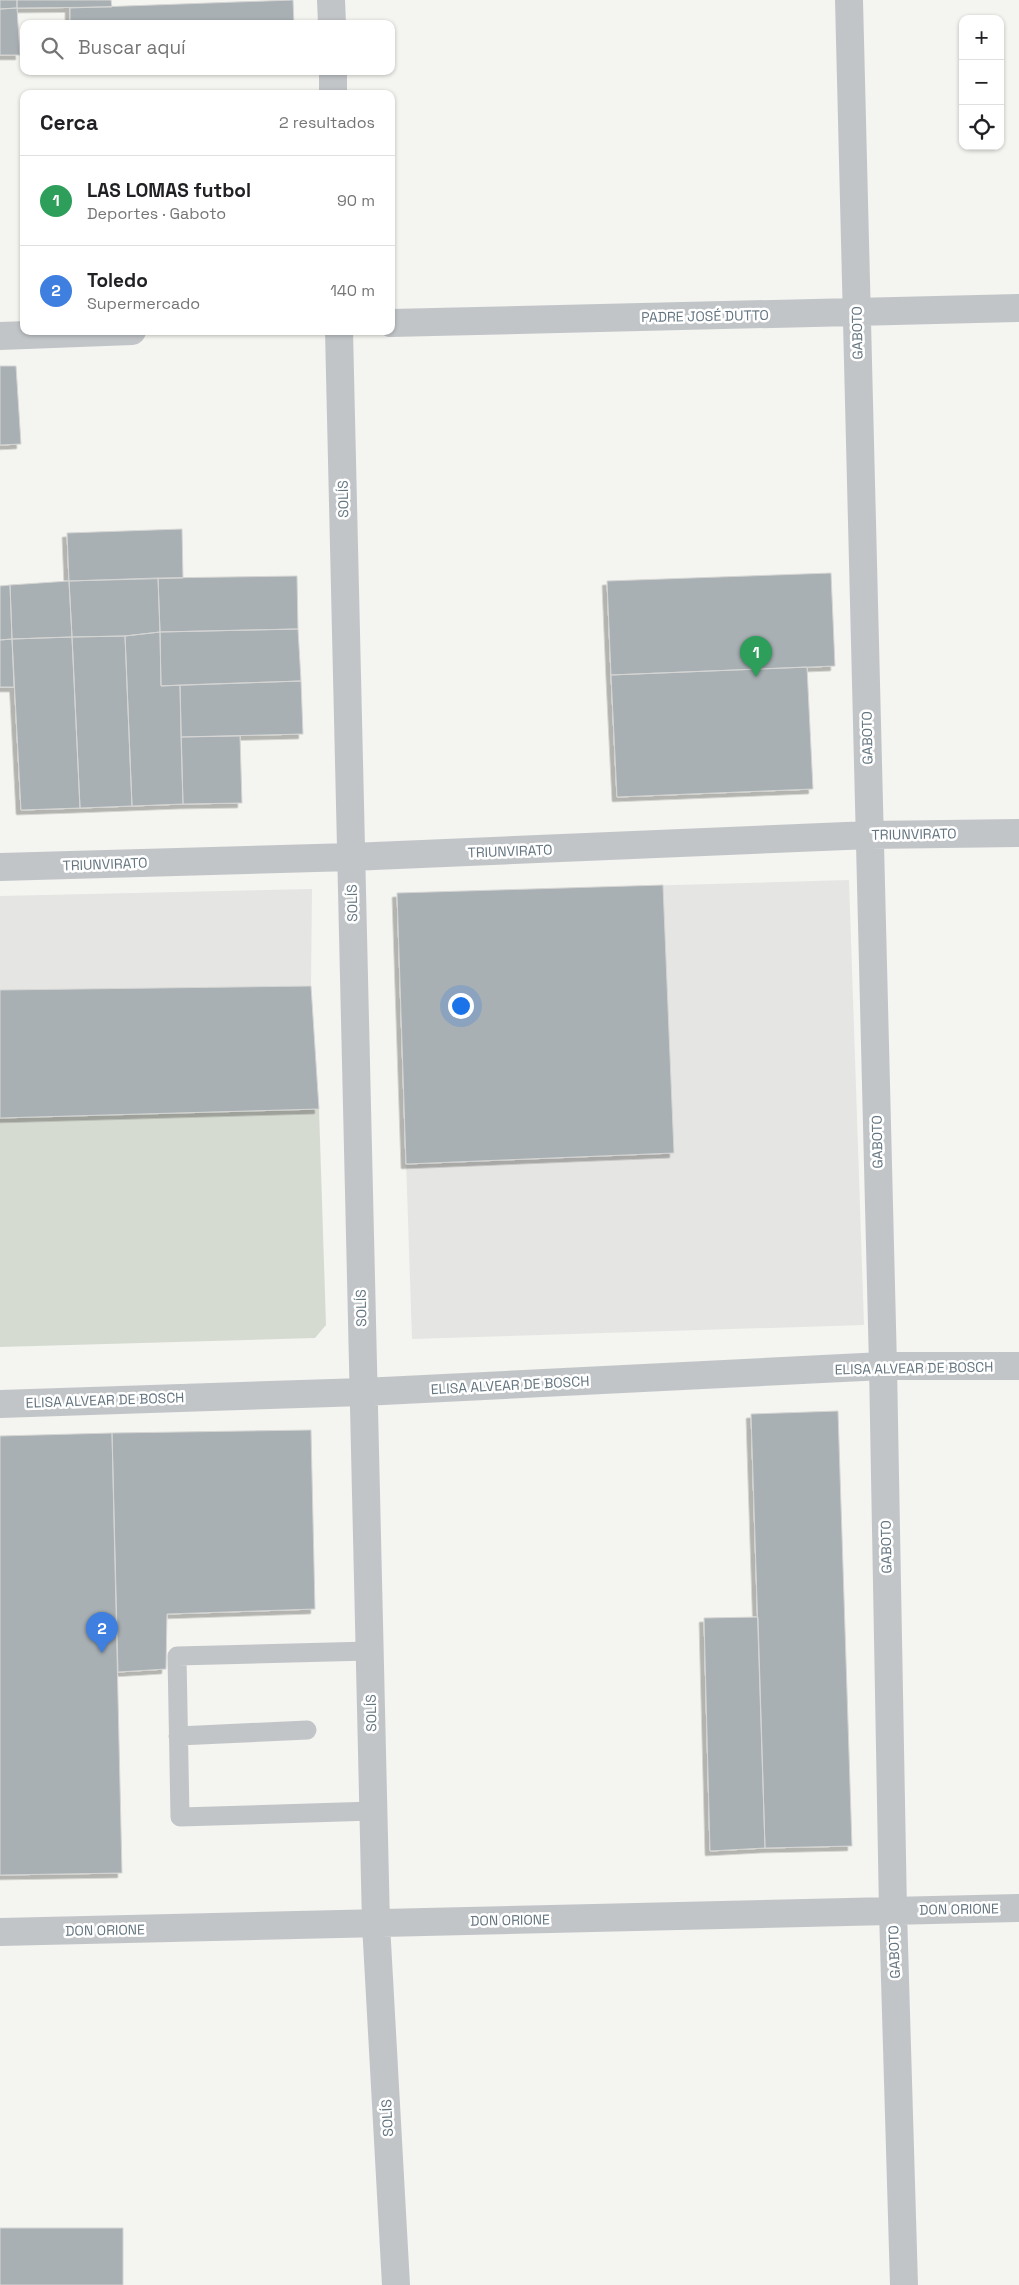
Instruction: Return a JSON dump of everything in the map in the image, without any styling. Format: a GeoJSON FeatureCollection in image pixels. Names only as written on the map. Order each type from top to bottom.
{"type":"FeatureCollection","features":[{"type":"Feature","properties":{"kind":"street"},"geometry":{"type":"LineString","coordinates":[[331,0],[332,20]]}},
{"type":"Feature","properties":{"kind":"street","name":"GABOTO"},"geometry":{"type":"LineString","coordinates":[[849,0],[883,1366],[893,1911],[904,2285]]}},
{"type":"Feature","properties":{"kind":"street"},"geometry":{"type":"LineString","coordinates":[[333,75],[333,90]]}},
{"type":"Feature","properties":{"kind":"street","name":"PADRE JOSÉ DUTTO"},"geometry":{"type":"LineString","coordinates":[[395,323],[1019,308]]}},
{"type":"Feature","properties":{"kind":"street"},"geometry":{"type":"LineString","coordinates":[[0,336],[26,335]]}},
{"type":"Feature","properties":{"kind":"street","name":"SOLÍS"},"geometry":{"type":"LineString","coordinates":[[339,335],[376,1924],[396,2285]]}},
{"type":"Feature","properties":{"kind":"street","name":"TRIUNVIRATO"},"geometry":{"type":"LineString","coordinates":[[0,867],[351,857],[870,835],[1019,833]]}},
{"type":"Feature","properties":{"kind":"street","name":"ELISA ALVEAR DE BOSCH"},"geometry":{"type":"LineString","coordinates":[[0,1404],[364,1392],[883,1366],[1019,1366]]}},
{"type":"Feature","properties":{"kind":"street","name":"DON ORIONE"},"geometry":{"type":"LineString","coordinates":[[0,1932],[1019,1908]]}},
{"type":"Feature","properties":{"kind":"lane"},"geometry":{"type":"LineString","coordinates":[[369,1651],[177,1656],[180,1817],[373,1811]]}},
{"type":"Feature","properties":{"kind":"lane"},"geometry":{"type":"LineString","coordinates":[[178,1736],[307,1730]]}},
{"type":"Feature","properties":{"kind":"shaded area"},"geometry":{"type":"Polygon","coordinates":[[[849,880],[864,1325],[412,1339],[397,893],[849,880]]]}},
{"type":"Feature","properties":{"kind":"shaded area"},"geometry":{"type":"Polygon","coordinates":[[[312,889],[311,986],[0,990],[0,896],[312,889]]]}},
{"type":"Feature","properties":{"kind":"shaded area"},"geometry":{"type":"Polygon","coordinates":[[[319,1109],[326,1325],[315,1338],[0,1347],[0,1118],[319,1109]]]}},
{"type":"Feature","properties":{"kind":"building"},"geometry":{"type":"Polygon","coordinates":[[[0,0],[17,0],[17,8],[0,9],[0,0]]]}},
{"type":"Feature","properties":{"kind":"building"},"geometry":{"type":"Polygon","coordinates":[[[17,0],[111,0],[112,7],[17,8],[17,0]]]}},
{"type":"Feature","properties":{"kind":"building"},"geometry":{"type":"Polygon","coordinates":[[[293,0],[294,20],[70,20],[70,8],[293,0]]]}},
{"type":"Feature","properties":{"kind":"building"},"geometry":{"type":"Polygon","coordinates":[[[17,8],[20,55],[0,55],[0,9],[17,8]]]}},
{"type":"Feature","properties":{"kind":"building"},"geometry":{"type":"Polygon","coordinates":[[[0,366],[16,366],[21,444],[0,445],[0,366]]]}},
{"type":"Feature","properties":{"kind":"building"},"geometry":{"type":"Polygon","coordinates":[[[182,529],[183,578],[69,581],[67,533],[182,529]]]}},
{"type":"Feature","properties":{"kind":"building"},"geometry":{"type":"Polygon","coordinates":[[[831,573],[835,666],[611,675],[607,581],[831,573]]]}},
{"type":"Feature","properties":{"kind":"building"},"geometry":{"type":"Polygon","coordinates":[[[297,576],[298,629],[160,632],[158,578],[297,576]]]}},
{"type":"Feature","properties":{"kind":"building"},"geometry":{"type":"Polygon","coordinates":[[[158,578],[160,632],[125,636],[72,637],[69,581],[158,578]]]}},
{"type":"Feature","properties":{"kind":"building"},"geometry":{"type":"Polygon","coordinates":[[[69,581],[72,637],[12,639],[10,585],[69,581]]]}},
{"type":"Feature","properties":{"kind":"building"},"geometry":{"type":"Polygon","coordinates":[[[10,585],[12,639],[0,640],[0,586],[10,585]]]}},
{"type":"Feature","properties":{"kind":"building"},"geometry":{"type":"Polygon","coordinates":[[[298,629],[301,681],[161,686],[160,632],[298,629]]]}},
{"type":"Feature","properties":{"kind":"building"},"geometry":{"type":"Polygon","coordinates":[[[160,632],[161,686],[180,685],[183,804],[132,806],[125,636],[160,632]]]}},
{"type":"Feature","properties":{"kind":"building"},"geometry":{"type":"Polygon","coordinates":[[[125,636],[132,806],[80,808],[72,637],[125,636]]]}},
{"type":"Feature","properties":{"kind":"building"},"geometry":{"type":"Polygon","coordinates":[[[72,637],[80,808],[21,810],[12,639],[72,637]]]}},
{"type":"Feature","properties":{"kind":"building"},"geometry":{"type":"Polygon","coordinates":[[[12,639],[14,687],[0,687],[0,640],[12,639]]]}},
{"type":"Feature","properties":{"kind":"building"},"geometry":{"type":"Polygon","coordinates":[[[807,667],[813,789],[617,797],[611,675],[807,667]]]}},
{"type":"Feature","properties":{"kind":"building"},"geometry":{"type":"Polygon","coordinates":[[[301,681],[303,734],[181,737],[180,685],[301,681]]]}},
{"type":"Feature","properties":{"kind":"building"},"geometry":{"type":"Polygon","coordinates":[[[240,736],[242,803],[183,804],[181,737],[240,736]]]}},
{"type":"Feature","properties":{"kind":"building"},"geometry":{"type":"Polygon","coordinates":[[[663,885],[674,1153],[406,1164],[397,893],[663,885]]]}},
{"type":"Feature","properties":{"kind":"building"},"geometry":{"type":"Polygon","coordinates":[[[311,986],[319,1109],[0,1118],[0,990],[311,986]]]}},
{"type":"Feature","properties":{"kind":"building"},"geometry":{"type":"Polygon","coordinates":[[[838,1411],[852,1846],[765,1848],[751,1414],[838,1411]]]}},
{"type":"Feature","properties":{"kind":"building"},"geometry":{"type":"Polygon","coordinates":[[[311,1430],[315,1609],[167,1614],[166,1669],[118,1672],[112,1433],[311,1430]]]}},
{"type":"Feature","properties":{"kind":"building"},"geometry":{"type":"Polygon","coordinates":[[[112,1433],[122,1873],[0,1875],[0,1436],[112,1433]]]}},
{"type":"Feature","properties":{"kind":"building"},"geometry":{"type":"Polygon","coordinates":[[[758,1617],[765,1848],[710,1851],[704,1618],[758,1617]]]}},
{"type":"Feature","properties":{"kind":"building"},"geometry":{"type":"Polygon","coordinates":[[[0,2228],[123,2228],[123,2285],[0,2285],[0,2228]]]}},
{"type":"Feature","properties":{"kind":"place","name":"LAS LOMAS futbol"},"geometry":{"type":"Point","coordinates":[756,677]}},
{"type":"Feature","properties":{"kind":"place","name":"Toledo"},"geometry":{"type":"Point","coordinates":[102,1653]}}]}
